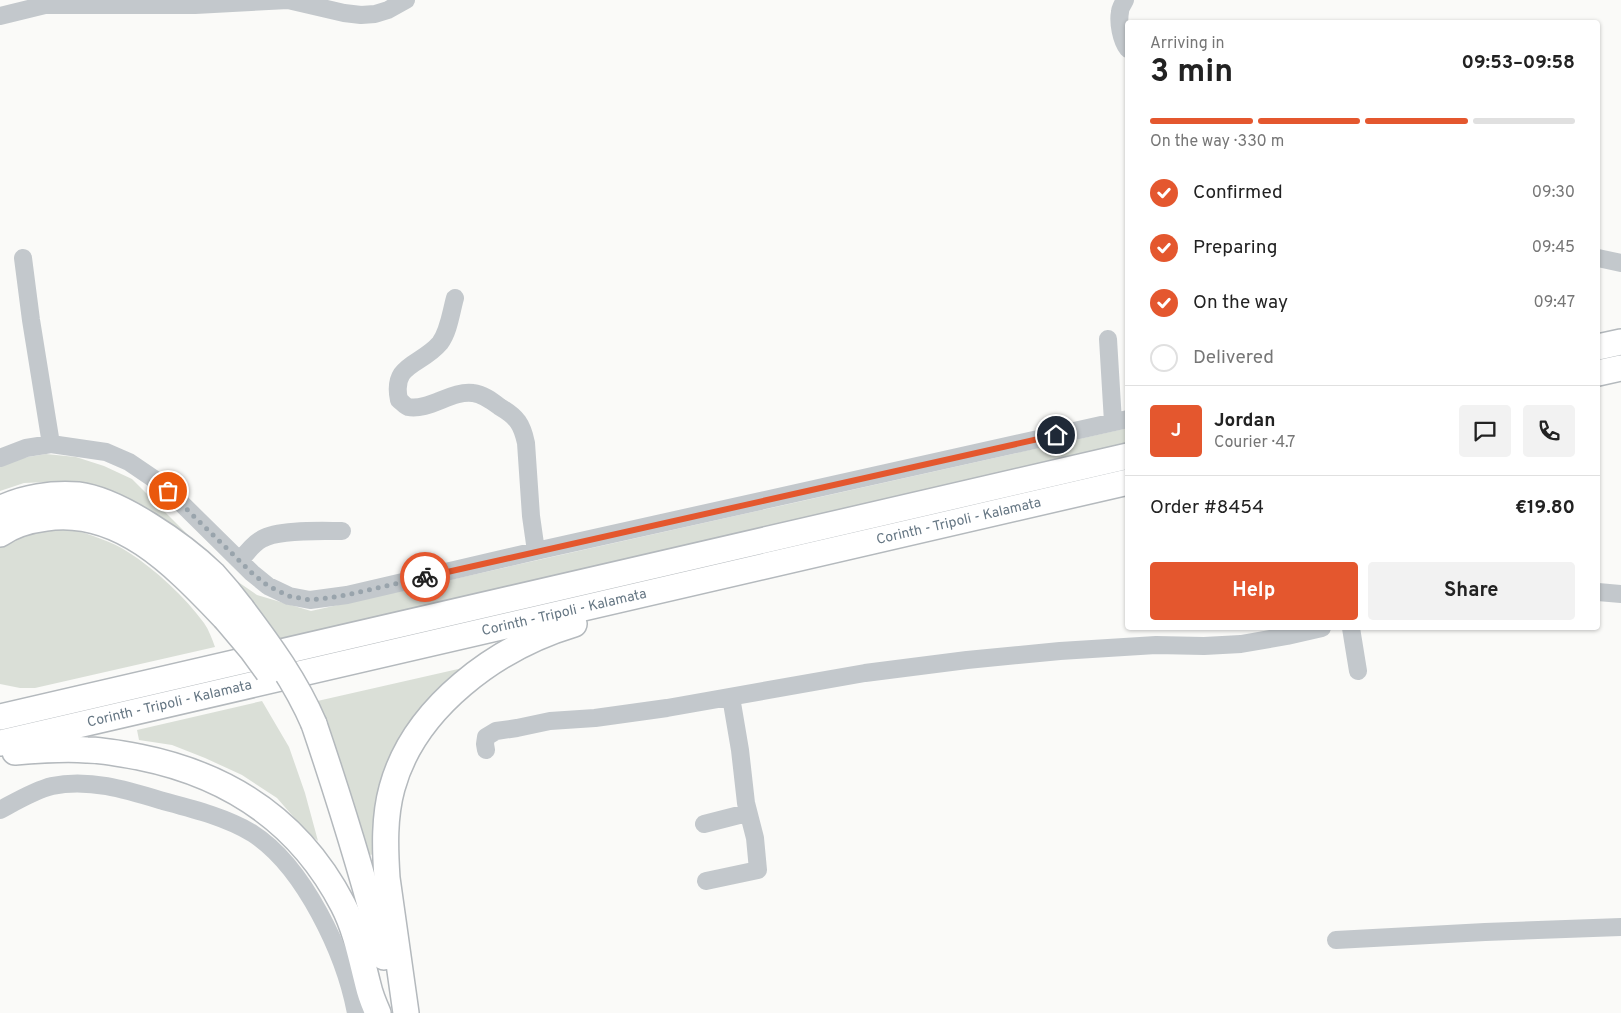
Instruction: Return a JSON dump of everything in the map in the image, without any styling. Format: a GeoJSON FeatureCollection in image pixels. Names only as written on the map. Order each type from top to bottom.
{"type":"FeatureCollection","features":[{"type":"Feature","properties":{"kind":"highway"},"geometry":{"type":"LineString","coordinates":[[1600,347],[1621,342]]}},
{"type":"Feature","properties":{"kind":"highway"},"geometry":{"type":"LineString","coordinates":[[1600,373],[1621,368]]}},
{"type":"Feature","properties":{"kind":"highway","name":"Corinth - Tripoli - Kalamata"},"geometry":{"type":"LineString","coordinates":[[0,717],[1125,457]]}},
{"type":"Feature","properties":{"kind":"highway","name":"Corinth - Tripoli - Kalamata"},"geometry":{"type":"LineString","coordinates":[[0,743],[1125,483]]}},
{"type":"Feature","properties":{"kind":"highway"},"geometry":{"type":"LineString","coordinates":[[0,509],[11,503],[46,496],[79,495],[106,502],[159,532],[212,574],[233,613]]}},
{"type":"Feature","properties":{"kind":"highway"},"geometry":{"type":"LineString","coordinates":[[0,534],[31,520],[58,516],[86,518],[113,526],[136,538],[233,613],[286,670],[302,697],[316,778],[362,927],[379,1013]]}},
{"type":"Feature","properties":{"kind":"highway"},"geometry":{"type":"LineString","coordinates":[[406,1013],[387,878],[386,820],[392,787],[399,767],[422,725],[436,707],[468,680],[505,655],[545,634],[606,615],[700,581]]}},
{"type":"Feature","properties":{"kind":"highway"},"geometry":{"type":"LineString","coordinates":[[0,699],[28,704],[101,694]]}},
{"type":"Feature","properties":{"kind":"highway"},"geometry":{"type":"LineString","coordinates":[[306,727],[338,797],[376,923],[396,1013]]}},
{"type":"Feature","properties":{"kind":"highway"},"geometry":{"type":"LineString","coordinates":[[0,753],[87,750],[118,753],[148,759],[189,770],[228,786],[263,809],[295,837],[322,870],[343,906],[359,945],[368,986],[379,1013]]}},
{"type":"Feature","properties":{"kind":"street"},"geometry":{"type":"LineString","coordinates":[[0,16],[45,2],[195,5],[288,0],[361,15],[381,12],[406,0]]}},
{"type":"Feature","properties":{"kind":"street"},"geometry":{"type":"LineString","coordinates":[[1125,0],[1120,11],[1125,42]]}},
{"type":"Feature","properties":{"kind":"street"},"geometry":{"type":"LineString","coordinates":[[23,258],[51,444]]}},
{"type":"Feature","properties":{"kind":"street"},"geometry":{"type":"LineString","coordinates":[[1600,258],[1621,263]]}},
{"type":"Feature","properties":{"kind":"street"},"geometry":{"type":"LineString","coordinates":[[455,298],[442,341],[433,350],[405,370],[398,379],[396,389],[399,400],[408,407],[421,406],[458,394],[471,392],[488,399],[510,413],[519,422],[526,443],[531,516],[536,551]]}},
{"type":"Feature","properties":{"kind":"street"},"geometry":{"type":"LineString","coordinates":[[0,458],[26,448],[51,444],[106,452],[129,462],[157,481],[180,501],[268,586],[289,596],[310,600],[347,595],[1120,420],[1108,339]]}},
{"type":"Feature","properties":{"kind":"street"},"geometry":{"type":"LineString","coordinates":[[240,561],[262,539],[277,534],[342,530]]}},
{"type":"Feature","properties":{"kind":"street"},"geometry":{"type":"LineString","coordinates":[[1600,592],[1621,594]]}},
{"type":"Feature","properties":{"kind":"street"},"geometry":{"type":"LineString","coordinates":[[486,750],[486,737],[496,730],[556,720],[607,716],[731,697],[865,672],[1060,651],[1156,645],[1204,646],[1241,644],[1313,630]]}},
{"type":"Feature","properties":{"kind":"street"},"geometry":{"type":"LineString","coordinates":[[1351,630],[1358,671]]}},
{"type":"Feature","properties":{"kind":"street"},"geometry":{"type":"LineString","coordinates":[[706,881],[758,870],[755,838],[748,813],[731,697]]}},
{"type":"Feature","properties":{"kind":"street"},"geometry":{"type":"LineString","coordinates":[[0,810],[50,786],[91,784],[120,789],[197,811],[228,821],[251,832],[269,845],[288,866],[311,898],[341,961],[356,1013]]}},
{"type":"Feature","properties":{"kind":"street"},"geometry":{"type":"LineString","coordinates":[[704,824],[748,813]]}},
{"type":"Feature","properties":{"kind":"street"},"geometry":{"type":"LineString","coordinates":[[1336,940],[1621,927]]}},
{"type":"Feature","properties":{"kind":"shaded area"},"geometry":{"type":"Polygon","coordinates":[[[1125,429],[1125,447],[277,639],[157,518],[111,491],[71,481],[24,483],[0,491],[0,465],[22,458],[46,454],[76,457],[104,466],[132,479],[228,575],[257,595],[311,611],[1125,429]]]}},
{"type":"Feature","properties":{"kind":"shaded area"},"geometry":{"type":"Polygon","coordinates":[[[71,529],[115,545],[149,567],[179,593],[196,613],[204,623],[215,647],[35,688],[20,688],[0,684],[0,538],[18,531],[71,529]]]}},
{"type":"Feature","properties":{"kind":"shaded area"},"geometry":{"type":"Polygon","coordinates":[[[489,662],[435,705],[379,854],[368,855],[313,702],[489,662]]]}},
{"type":"Feature","properties":{"kind":"shaded area"},"geometry":{"type":"Polygon","coordinates":[[[262,701],[289,747],[305,793],[318,841],[305,830],[277,798],[242,775],[172,745],[139,740],[137,730],[262,701]]]}},
{"type":"Feature","properties":{"kind":"way so far"},"geometry":{"type":"LineString","coordinates":[[168,491],[252,573],[268,586],[289,596],[310,600],[327,598],[425,577]]}},
{"type":"Feature","properties":{"kind":"route"},"geometry":{"type":"LineString","coordinates":[[425,577],[1056,435]]}}]}
